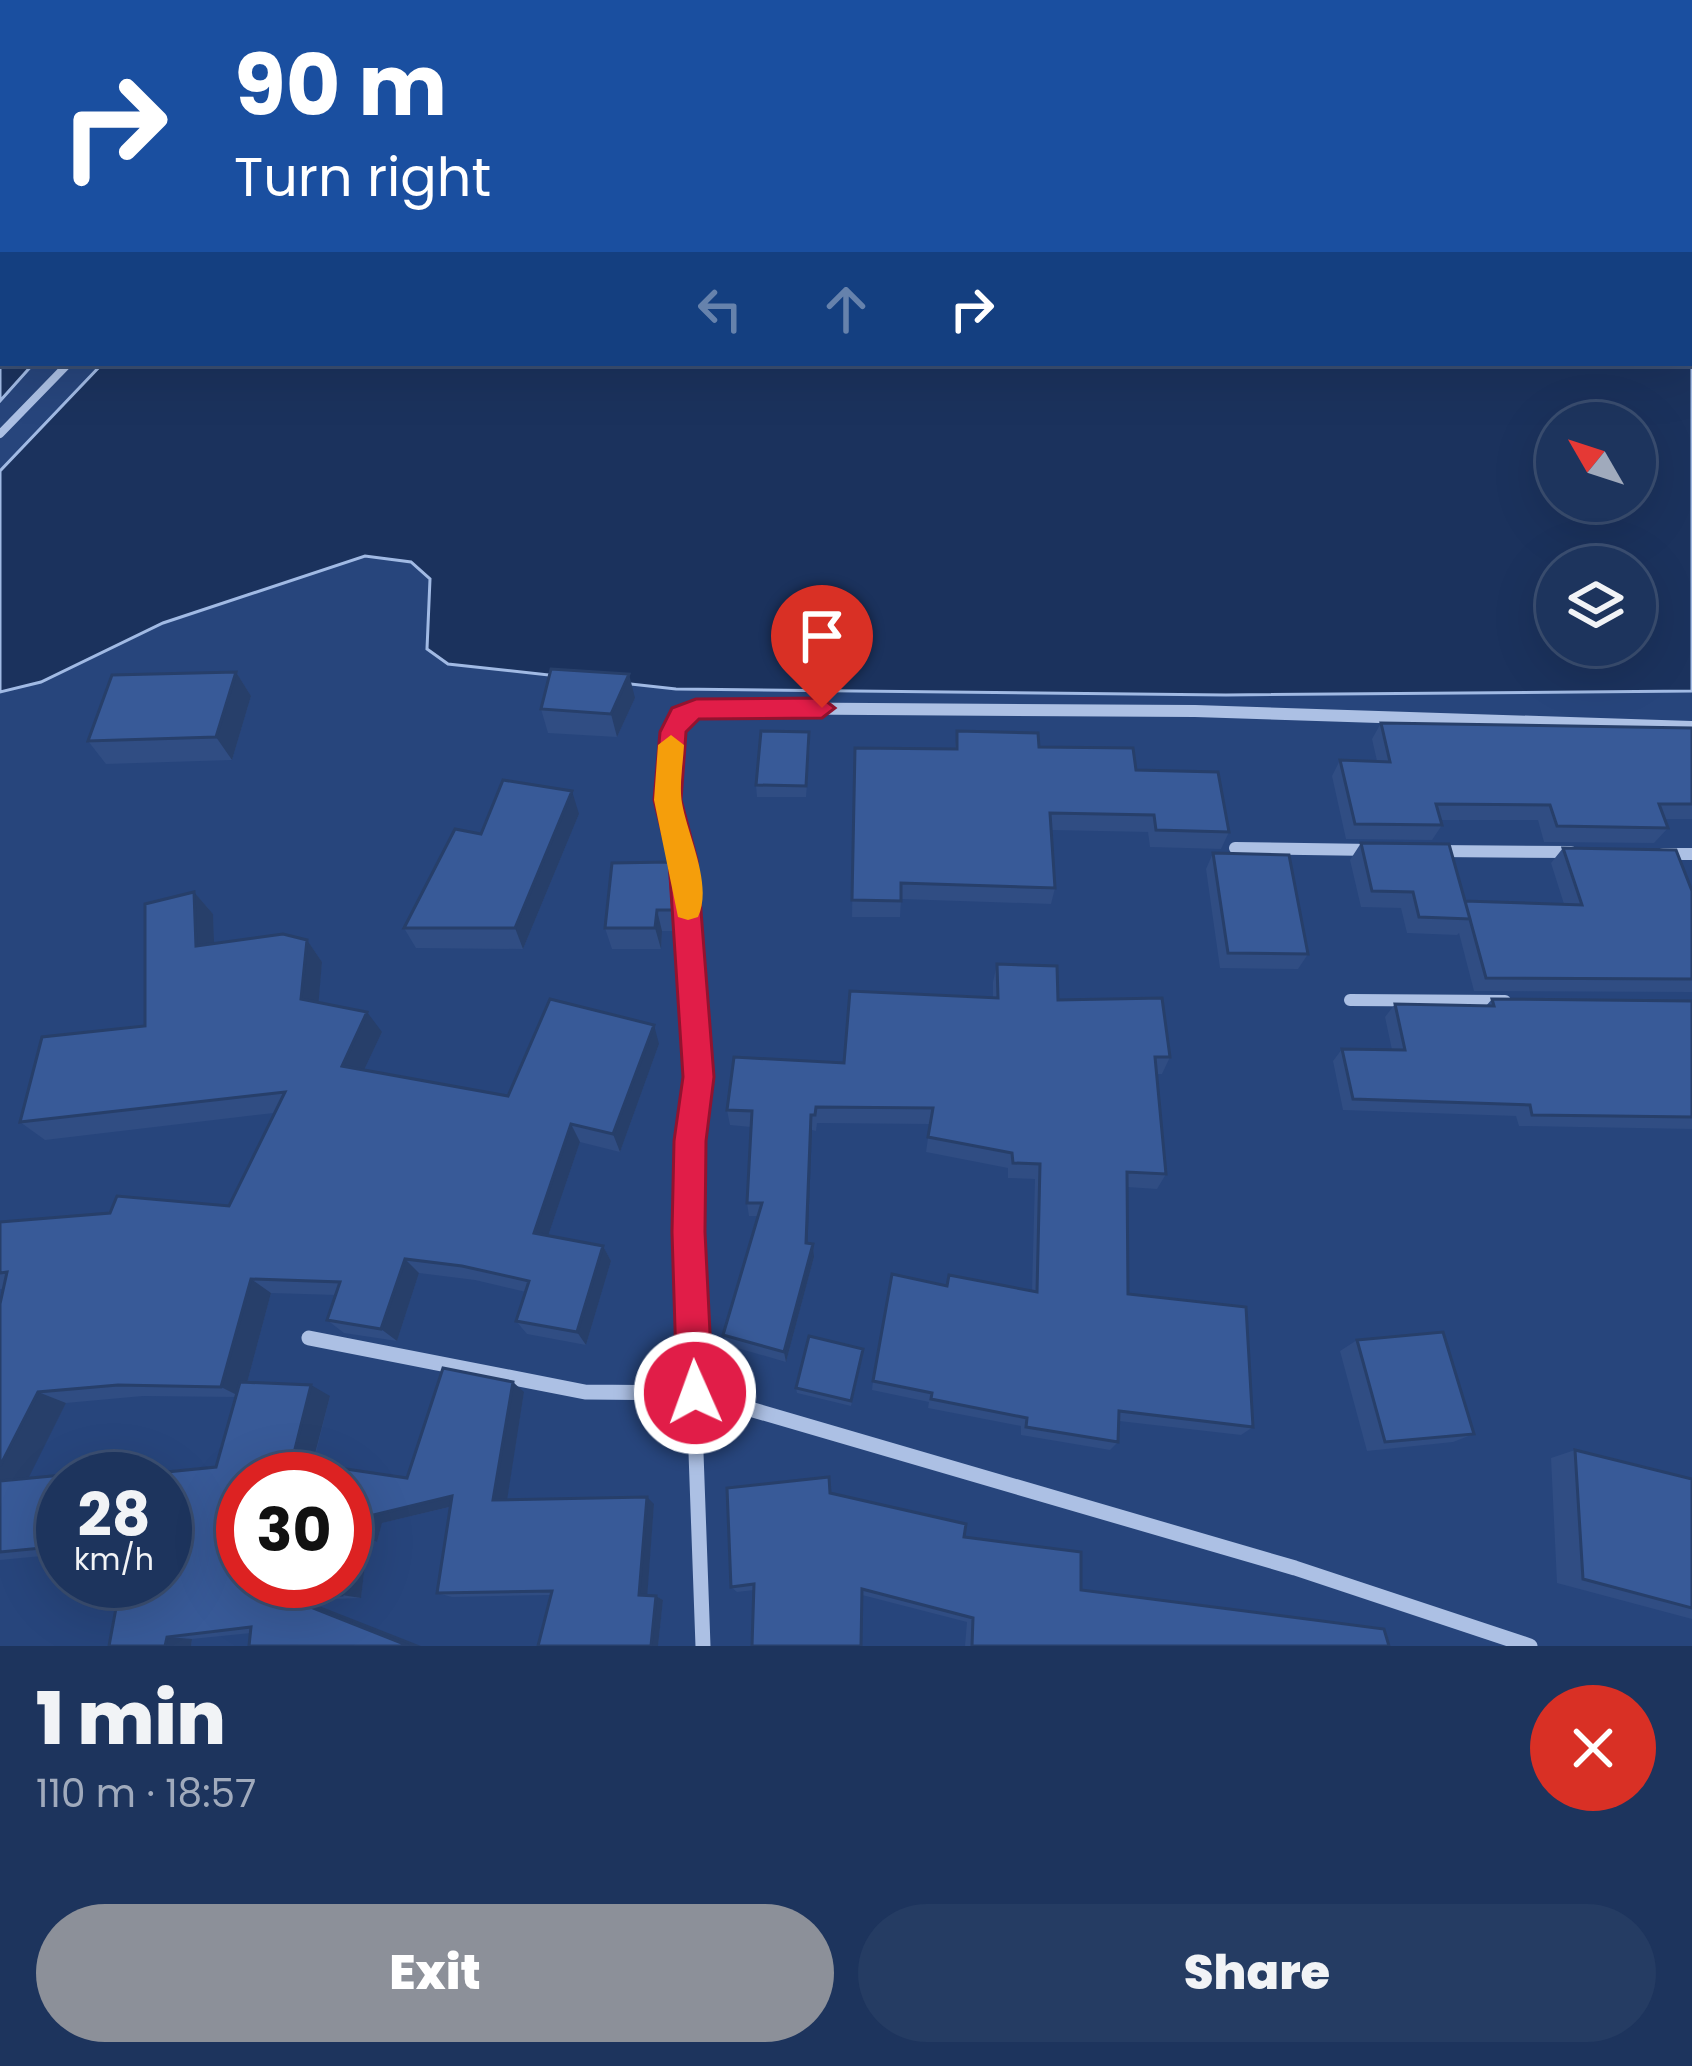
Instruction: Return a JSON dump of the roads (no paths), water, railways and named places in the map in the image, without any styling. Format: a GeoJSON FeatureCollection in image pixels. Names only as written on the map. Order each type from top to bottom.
{"type":"FeatureCollection","features":[{"type":"Feature","properties":{"kind":"street"},"geometry":{"type":"LineString","coordinates":[[703,1646],[688,1232],[690,1141],[699,1077],[683,860],[668,800],[673,732],[681,716],[696,709],[734,708],[1171,710],[1692,727]]}},
{"type":"Feature","properties":{"kind":"street"},"geometry":{"type":"LineString","coordinates":[[1235,848],[1395,850]]}},
{"type":"Feature","properties":{"kind":"street"},"geometry":{"type":"LineString","coordinates":[[1418,850],[1578,853]]}},
{"type":"Feature","properties":{"kind":"street"},"geometry":{"type":"LineString","coordinates":[[1646,854],[1692,854]]}},
{"type":"Feature","properties":{"kind":"street"},"geometry":{"type":"LineString","coordinates":[[1350,1000],[1532,1001]]}},
{"type":"Feature","properties":{"kind":"street"},"geometry":{"type":"LineString","coordinates":[[309,1338],[585,1392],[695,1393],[1295,1568],[1530,1646]]}},
{"type":"Feature","properties":{"kind":"lane"},"geometry":{"type":"LineString","coordinates":[[0,434],[66,366]]}},
{"type":"Feature","properties":{"kind":"water"},"geometry":{"type":"Polygon","coordinates":[[[0,366],[31,366],[0,401],[0,366]]]}},
{"type":"Feature","properties":{"kind":"water"},"geometry":{"type":"Polygon","coordinates":[[[100,366],[1692,366],[1692,691],[1226,695],[676,689],[448,664],[427,649],[430,579],[411,562],[365,556],[163,623],[41,682],[0,692],[0,471],[100,366]]]}}]}
